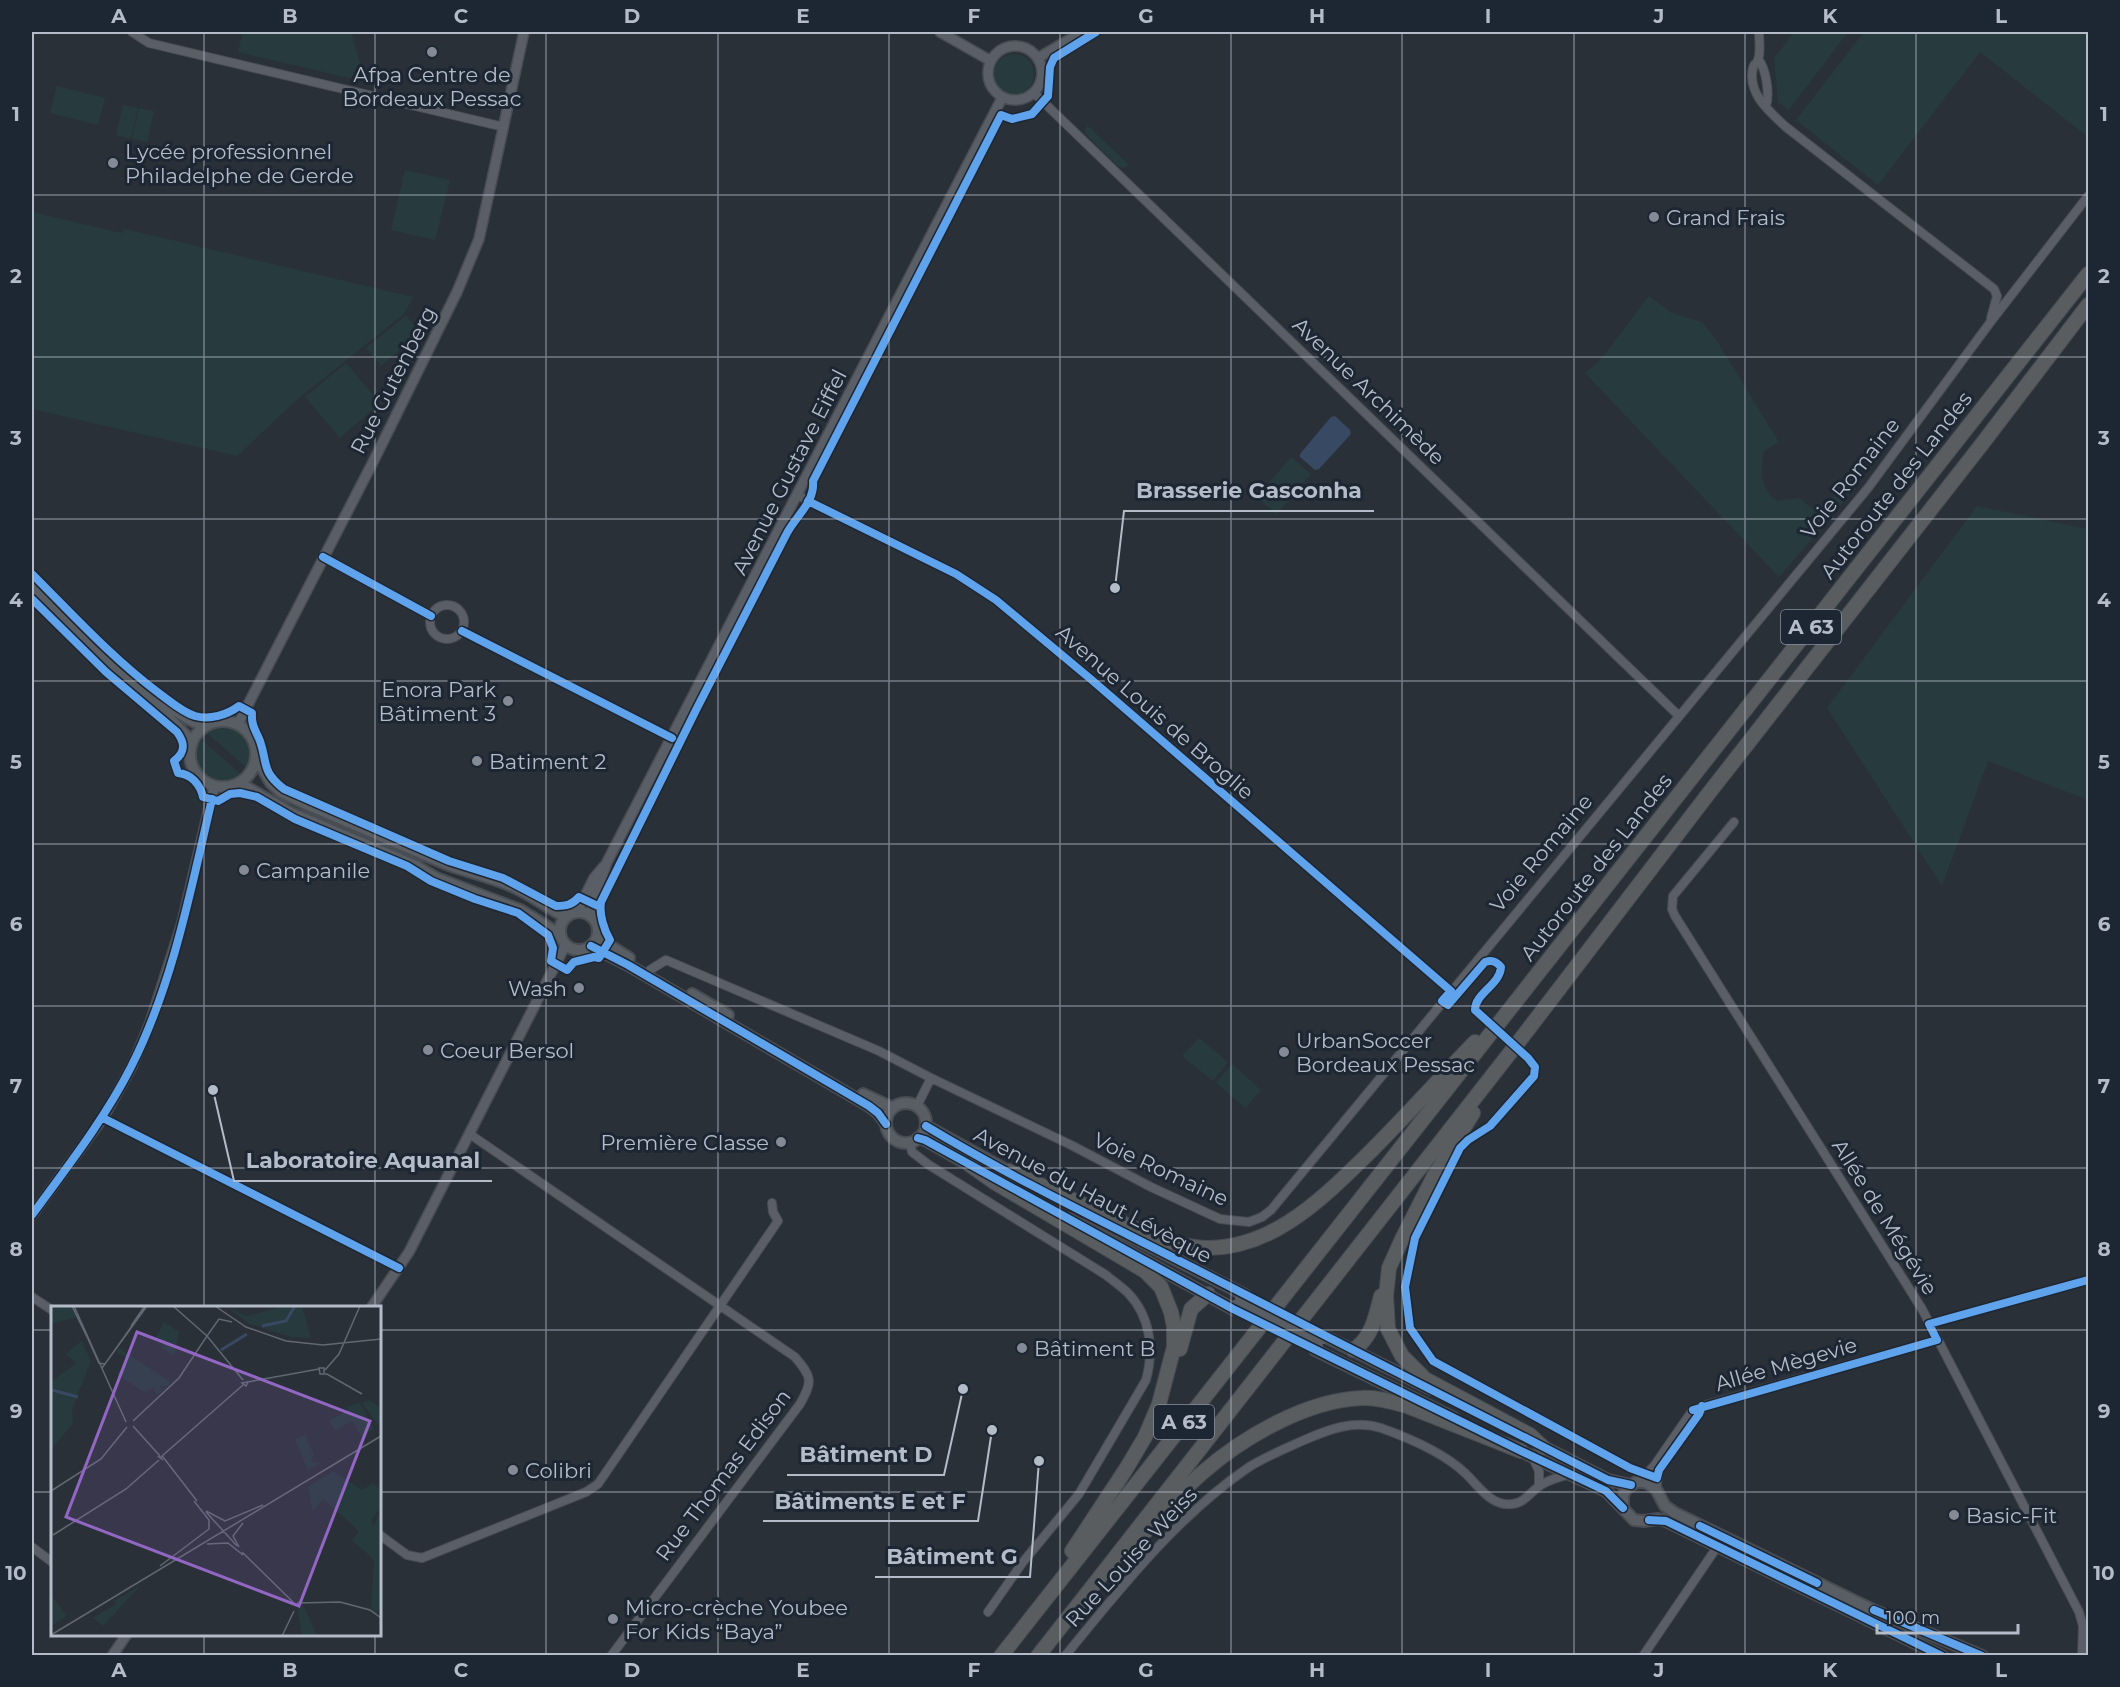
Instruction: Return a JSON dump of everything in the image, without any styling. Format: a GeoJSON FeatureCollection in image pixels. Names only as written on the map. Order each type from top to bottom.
{"type":"FeatureCollection","features":[{"type":"Feature","properties":{"kind":"highway","name":"Autoroute des Landes"},"geometry":{"type":"LineString","coordinates":[[1001,1656],[2088,274]]}},
{"type":"Feature","properties":{"kind":"highway","name":"Autoroute des Landes"},"geometry":{"type":"LineString","coordinates":[[1038,1656],[1516,1044],[1708,793],[2088,305]]}},
{"type":"Feature","properties":{"kind":"highway"},"geometry":{"type":"LineString","coordinates":[[1009,1171],[1137,1231],[1169,1241],[1218,1248],[1254,1240],[1300,1215],[1330,1191],[1534,980]]}},
{"type":"Feature","properties":{"kind":"highway"},"geometry":{"type":"LineString","coordinates":[[1349,1349],[1364,1342],[1369,1334],[1389,1268],[1402,1239],[1434,1176],[1468,1119],[1509,1062],[1516,1044]]}},
{"type":"Feature","properties":{"kind":"highway"},"geometry":{"type":"LineString","coordinates":[[970,1165],[993,1182],[1145,1270],[1161,1287],[1171,1312],[1174,1347],[1159,1404]]}},
{"type":"Feature","properties":{"kind":"highway"},"geometry":{"type":"LineString","coordinates":[[1389,1268],[1386,1296],[1388,1329],[1402,1356],[1425,1379],[1530,1435],[1544,1448]]}},
{"type":"Feature","properties":{"kind":"highway"},"geometry":{"type":"LineString","coordinates":[[992,1656],[1075,1548],[1126,1469],[1145,1437],[1176,1363],[1191,1309],[1211,1297]]}},
{"type":"Feature","properties":{"kind":"highway"},"geometry":{"type":"LineString","coordinates":[[1044,1656],[1117,1565],[1201,1473],[1258,1433],[1302,1411],[1334,1401],[1364,1398],[1390,1401],[1526,1454]]}},
{"type":"Feature","properties":{"kind":"main road"},"geometry":{"type":"LineString","coordinates":[[32,579],[136,680],[184,717],[206,726]]}},
{"type":"Feature","properties":{"kind":"main road"},"geometry":{"type":"LineString","coordinates":[[32,593],[111,670],[166,716],[188,738],[190,763],[203,782],[214,787],[227,788],[239,783],[249,776],[256,756]]}},
{"type":"Feature","properties":{"kind":"main road"},"geometry":{"type":"LineString","coordinates":[[190,747],[196,734],[216,721],[238,724],[252,737],[256,756],[271,783],[281,792],[444,863],[465,871],[485,874],[521,890],[566,917]]}},
{"type":"Feature","properties":{"kind":"main road"},"geometry":{"type":"LineString","coordinates":[[239,783],[291,813],[416,866],[435,878],[520,910],[559,934],[566,946],[576,951],[591,946],[598,935],[597,924],[589,915],[577,912],[566,917],[559,928],[559,934]]}},
{"type":"Feature","properties":{"kind":"main road"},"geometry":{"type":"LineString","coordinates":[[598,935],[610,946],[650,970],[875,1100],[893,1108]]}},
{"type":"Feature","properties":{"kind":"main road"},"geometry":{"type":"LineString","coordinates":[[591,946],[628,965],[869,1106],[878,1113],[891,1136],[903,1143],[914,1140],[926,1126],[924,1115],[917,1106],[904,1103],[893,1108],[886,1118],[886,1124]]}},
{"type":"Feature","properties":{"kind":"main road","name":"Avenue du Haut Lévèque"},"geometry":{"type":"LineString","coordinates":[[926,1126],[1238,1302]]}},
{"type":"Feature","properties":{"kind":"main road","name":"Avenue du Haut Lévèque"},"geometry":{"type":"LineString","coordinates":[[914,1140],[925,1140],[1211,1297],[1238,1302]]}},
{"type":"Feature","properties":{"kind":"main road"},"geometry":{"type":"LineString","coordinates":[[1238,1302],[1320,1343],[1526,1454],[1606,1491],[1634,1520],[1666,1521],[1942,1656]]}},
{"type":"Feature","properties":{"kind":"main road"},"geometry":{"type":"LineString","coordinates":[[1238,1302],[1320,1343],[1349,1349],[1608,1480],[1635,1484],[1647,1483],[1659,1493],[1665,1506],[1700,1526],[1873,1610],[1982,1656]]}},
{"type":"Feature","properties":{"kind":"main road"},"geometry":{"type":"LineString","coordinates":[[1623,1508],[1623,1495],[1635,1484]]}},
{"type":"Feature","properties":{"kind":"main road"},"geometry":{"type":"LineString","coordinates":[[1649,1520],[1659,1511],[1659,1493]]}},
{"type":"Feature","properties":{"kind":"street"},"geometry":{"type":"LineString","coordinates":[[132,32],[149,44],[504,127]]}},
{"type":"Feature","properties":{"kind":"street","name":"Rue Gutenberg"},"geometry":{"type":"LineString","coordinates":[[238,724],[457,292],[478,239],[524,32]]}},
{"type":"Feature","properties":{"kind":"street"},"geometry":{"type":"LineString","coordinates":[[940,32],[991,61]]}},
{"type":"Feature","properties":{"kind":"street"},"geometry":{"type":"LineString","coordinates":[[1038,58],[1082,32]]}},
{"type":"Feature","properties":{"kind":"street"},"geometry":{"type":"LineString","coordinates":[[1759,32],[1758,59],[1753,69],[1753,83],[1757,96],[1786,128],[1994,289],[1997,296],[1989,324]]}},
{"type":"Feature","properties":{"kind":"street"},"geometry":{"type":"LineString","coordinates":[[1023,47],[1032,51],[1038,58],[1043,72],[1039,87],[1034,93],[1019,101],[1002,98],[995,92],[988,77],[991,61],[996,53],[1004,48],[1023,47]]}},
{"type":"Feature","properties":{"kind":"street"},"geometry":{"type":"LineString","coordinates":[[1758,59],[1764,69],[1768,95],[1766,106]]}},
{"type":"Feature","properties":{"kind":"street","name":"Avenue Archimède"},"geometry":{"type":"LineString","coordinates":[[1034,93],[1679,716]]}},
{"type":"Feature","properties":{"kind":"street","name":"Avenue Gustave Eiffel"},"geometry":{"type":"LineString","coordinates":[[589,915],[607,862],[1002,98]]}},
{"type":"Feature","properties":{"kind":"street","name":"Voie Romaine"},"geometry":{"type":"LineString","coordinates":[[650,970],[666,960],[879,1051],[1071,1145],[1150,1187],[1220,1219],[1249,1222],[1262,1217],[1271,1210],[1868,488],[1989,324],[2088,196]]}},
{"type":"Feature","properties":{"kind":"street","name":"Avenue Louis de Broglie"},"geometry":{"type":"LineString","coordinates":[[797,495],[956,574],[996,600],[1069,660],[1451,991]]}},
{"type":"Feature","properties":{"kind":"street"},"geometry":{"type":"LineString","coordinates":[[323,557],[431,616]]}},
{"type":"Feature","properties":{"kind":"street"},"geometry":{"type":"LineString","coordinates":[[444,606],[454,607],[459,610],[464,620],[462,631],[448,639],[438,636],[431,627],[431,616],[434,611],[444,606]]}},
{"type":"Feature","properties":{"kind":"street"},"geometry":{"type":"LineString","coordinates":[[462,631],[672,738]]}},
{"type":"Feature","properties":{"kind":"street"},"geometry":{"type":"LineString","coordinates":[[32,1215],[103,1118],[132,1066],[155,1012],[182,923],[214,787]]}},
{"type":"Feature","properties":{"kind":"street","name":"Allée de Mégévie"},"geometry":{"type":"LineString","coordinates":[[1734,822],[1672,896],[1672,909],[1929,1324],[2079,1612],[2083,1626],[2082,1656]]}},
{"type":"Feature","properties":{"kind":"street","name":"Avenue Gustave Eiffel"},"geometry":{"type":"LineString","coordinates":[[577,912],[594,878],[607,862]]}},
{"type":"Feature","properties":{"kind":"street"},"geometry":{"type":"LineString","coordinates":[[372,1306],[409,1252],[566,946]]}},
{"type":"Feature","properties":{"kind":"street"},"geometry":{"type":"LineString","coordinates":[[917,1106],[931,1078]]}},
{"type":"Feature","properties":{"kind":"street"},"geometry":{"type":"LineString","coordinates":[[103,1118],[399,1268]]}},
{"type":"Feature","properties":{"kind":"street","name":"Rue Thomas Edison"},"geometry":{"type":"LineString","coordinates":[[471,1135],[795,1357],[807,1371],[809,1388],[800,1404],[611,1656]]}},
{"type":"Feature","properties":{"kind":"street"},"geometry":{"type":"LineString","coordinates":[[914,1140],[912,1152],[929,1166],[1113,1281],[1128,1293],[1145,1318],[1149,1334],[1150,1366],[1146,1380],[1079,1494],[1023,1562],[988,1612]]}},
{"type":"Feature","properties":{"kind":"street"},"geometry":{"type":"LineString","coordinates":[[381,1535],[407,1555],[422,1558],[586,1492],[598,1484],[778,1221],[773,1212],[772,1203]]}},
{"type":"Feature","properties":{"kind":"street"},"geometry":{"type":"LineString","coordinates":[[1929,1324],[2088,1280]]}},
{"type":"Feature","properties":{"kind":"street"},"geometry":{"type":"LineString","coordinates":[[32,1297],[51,1310]]}},
{"type":"Feature","properties":{"kind":"street","name":"Allée Mègevie"},"geometry":{"type":"LineString","coordinates":[[1635,1484],[1654,1466],[1692,1411],[1702,1406],[1937,1340]]}},
{"type":"Feature","properties":{"kind":"street","name":"Allée Mègevie"},"geometry":{"type":"LineString","coordinates":[[1659,1493],[1659,1470],[1699,1414],[1702,1406]]}},
{"type":"Feature","properties":{"kind":"street","name":"Rue Louise Weiss"},"geometry":{"type":"LineString","coordinates":[[1065,1656],[1157,1549],[1218,1490],[1251,1466],[1324,1431],[1351,1425],[1380,1428],[1450,1460],[1489,1497],[1501,1504],[1517,1504],[1539,1486],[1573,1474]]}},
{"type":"Feature","properties":{"kind":"street"},"geometry":{"type":"LineString","coordinates":[[1526,1454],[1539,1471],[1539,1486]]}},
{"type":"Feature","properties":{"kind":"street"},"geometry":{"type":"LineString","coordinates":[[32,1547],[51,1561]]}},
{"type":"Feature","properties":{"kind":"street"},"geometry":{"type":"LineString","coordinates":[[1643,1656],[1717,1547]]}},
{"type":"Feature","properties":{"kind":"street"},"geometry":{"type":"LineString","coordinates":[[112,1656],[127,1636]]}},
{"type":"Feature","properties":{"kind":"green space"},"geometry":{"type":"Polygon","coordinates":[[[243,32],[351,32],[366,82],[238,52],[243,32]]]}},
{"type":"Feature","properties":{"kind":"green space"},"geometry":{"type":"Polygon","coordinates":[[[1794,32],[1848,32],[1789,110],[1778,102],[1774,58],[1794,32]]]}},
{"type":"Feature","properties":{"kind":"green space"},"geometry":{"type":"Polygon","coordinates":[[[1864,32],[2088,32],[2088,137],[1980,52],[1878,185],[1796,120],[1864,32]]]}},
{"type":"Feature","properties":{"kind":"green space"},"geometry":{"type":"Polygon","coordinates":[[[1014,54],[1022,55],[1028,60],[1033,66],[1033,82],[1028,88],[1022,93],[1014,94],[1006,93],[1000,88],[995,82],[994,74],[995,66],[1000,60],[1006,55],[1014,54]]]}},
{"type":"Feature","properties":{"kind":"green space"},"geometry":{"type":"Polygon","coordinates":[[[57,86],[105,98],[98,125],[50,113],[57,86]]]}},
{"type":"Feature","properties":{"kind":"green space"},"geometry":{"type":"Polygon","coordinates":[[[123,105],[138,108],[131,139],[116,135],[123,105]]]}},
{"type":"Feature","properties":{"kind":"green space"},"geometry":{"type":"Polygon","coordinates":[[[139,108],[154,111],[147,142],[132,139],[139,108]]]}},
{"type":"Feature","properties":{"kind":"green space"},"geometry":{"type":"Polygon","coordinates":[[[1087,125],[1129,165],[1123,168],[1109,158],[1085,133],[1087,125]]]}},
{"type":"Feature","properties":{"kind":"green space"},"geometry":{"type":"Polygon","coordinates":[[[405,170],[450,180],[435,240],[391,230],[405,170]]]}},
{"type":"Feature","properties":{"kind":"green space"},"geometry":{"type":"Polygon","coordinates":[[[32,212],[121,233],[125,229],[413,297],[404,314],[299,398],[237,456],[32,409],[32,212]]]}},
{"type":"Feature","properties":{"kind":"green space"},"geometry":{"type":"Polygon","coordinates":[[[1649,296],[1672,313],[1702,322],[1717,341],[1779,442],[1764,451],[1763,479],[1771,496],[1777,501],[1800,498],[1812,509],[1861,481],[1779,577],[1585,373],[1601,359],[1649,296]]]}},
{"type":"Feature","properties":{"kind":"green space"},"geometry":{"type":"Polygon","coordinates":[[[406,315],[420,333],[381,366],[366,348],[406,315]]]}},
{"type":"Feature","properties":{"kind":"green space"},"geometry":{"type":"Polygon","coordinates":[[[346,363],[380,403],[340,438],[305,397],[346,363]]]}},
{"type":"Feature","properties":{"kind":"green space"},"geometry":{"type":"Polygon","coordinates":[[[1291,457],[1311,474],[1277,514],[1256,497],[1291,457]]]}},
{"type":"Feature","properties":{"kind":"green space"},"geometry":{"type":"Polygon","coordinates":[[[1977,506],[2088,529],[2088,800],[1988,761],[1942,886],[1827,708],[1977,506]]]}},
{"type":"Feature","properties":{"kind":"green space"},"geometry":{"type":"Polygon","coordinates":[[[221,727],[235,731],[246,740],[251,753],[247,768],[206,732],[221,727]]]}},
{"type":"Feature","properties":{"kind":"green space"},"geometry":{"type":"Polygon","coordinates":[[[200,739],[242,775],[232,781],[222,782],[205,776],[196,760],[196,750],[200,739]]]}},
{"type":"Feature","properties":{"kind":"green space"},"geometry":{"type":"Polygon","coordinates":[[[1199,1038],[1228,1062],[1213,1081],[1182,1056],[1199,1038]]]}},
{"type":"Feature","properties":{"kind":"green space"},"geometry":{"type":"Polygon","coordinates":[[[1232,1064],[1261,1090],[1246,1108],[1216,1083],[1232,1064]]]}},
{"type":"Feature","properties":{"kind":"water"},"geometry":{"type":"Polygon","coordinates":[[[1335,416],[1350,430],[1351,434],[1319,469],[1315,470],[1300,457],[1300,454],[1331,417],[1335,416]]]}},
{"type":"Feature","properties":{"kind":"cycle path"},"geometry":{"type":"LineString","coordinates":[[32,599],[106,672],[177,732],[183,747],[181,754],[174,761],[178,773],[194,780],[203,797],[218,801],[230,794],[240,793],[257,797],[295,819],[407,866],[431,881],[518,913],[548,935],[553,948],[551,961],[567,970],[574,962],[599,958],[610,940],[602,922],[601,902],[787,533],[808,502],[813,489],[813,481],[1001,115],[1012,119],[1032,114],[1048,96],[1050,67],[1054,58],[1096,32]]}},
{"type":"Feature","properties":{"kind":"cycle path"},"geometry":{"type":"LineString","coordinates":[[808,501],[956,574],[996,600],[1451,991],[1442,1001],[1448,1005],[1485,962],[1494,962],[1501,967],[1497,979],[1479,999],[1475,1010],[1528,1058],[1535,1067],[1534,1076],[1490,1126],[1460,1148],[1415,1238],[1405,1287],[1410,1328],[1433,1361],[1630,1468],[1657,1478],[1659,1470],[1699,1414],[1702,1406]]}},
{"type":"Feature","properties":{"kind":"cycle path"},"geometry":{"type":"LineString","coordinates":[[323,557],[431,616]]}},
{"type":"Feature","properties":{"kind":"cycle path"},"geometry":{"type":"LineString","coordinates":[[32,574],[126,666],[181,709],[195,716],[207,717],[224,714],[239,706],[252,713],[253,724],[268,772],[284,789],[449,861],[503,878],[556,906],[569,904],[579,897],[600,907]]}},
{"type":"Feature","properties":{"kind":"cycle path"},"geometry":{"type":"LineString","coordinates":[[462,631],[672,738]]}},
{"type":"Feature","properties":{"kind":"cycle path"},"geometry":{"type":"LineString","coordinates":[[32,1215],[109,1106],[146,1035],[170,969],[212,799]]}},
{"type":"Feature","properties":{"kind":"cycle path"},"geometry":{"type":"LineString","coordinates":[[591,946],[628,965],[869,1106],[886,1124]]}},
{"type":"Feature","properties":{"kind":"cycle path"},"geometry":{"type":"LineString","coordinates":[[103,1118],[399,1268]]}},
{"type":"Feature","properties":{"kind":"cycle path"},"geometry":{"type":"LineString","coordinates":[[926,1126],[1069,1205],[1608,1480],[1631,1485]]}},
{"type":"Feature","properties":{"kind":"cycle path"},"geometry":{"type":"LineString","coordinates":[[918,1138],[1233,1309],[1606,1491],[1623,1508]]}},
{"type":"Feature","properties":{"kind":"cycle path"},"geometry":{"type":"LineString","coordinates":[[1693,1410],[1937,1340],[1929,1324],[2088,1280]]}},
{"type":"Feature","properties":{"kind":"cycle path"},"geometry":{"type":"LineString","coordinates":[[1649,1520],[1666,1521],[1942,1656]]}},
{"type":"Feature","properties":{"kind":"cycle path"},"geometry":{"type":"LineString","coordinates":[[1700,1526],[1817,1583]]}},
{"type":"Feature","properties":{"kind":"cycle path"},"geometry":{"type":"LineString","coordinates":[[1874,1610],[1982,1656]]}},
{"type":"Feature","properties":{"kind":"place","name":"Afpa Centre de Bordeaux Pessac"},"geometry":{"type":"Point","coordinates":[432,52]}},
{"type":"Feature","properties":{"kind":"place","name":"Lycée professionnel Philadelphe de Gerde"},"geometry":{"type":"Point","coordinates":[113,163]}},
{"type":"Feature","properties":{"kind":"place","name":"Grand Frais"},"geometry":{"type":"Point","coordinates":[1654,217]}},
{"type":"Feature","properties":{"kind":"place","name":"Brasserie Gasconha"},"geometry":{"type":"Point","coordinates":[1115,588]}},
{"type":"Feature","properties":{"kind":"place","name":"Enora Park Bâtiment 3"},"geometry":{"type":"Point","coordinates":[508,701]}},
{"type":"Feature","properties":{"kind":"place","name":"Batiment 2"},"geometry":{"type":"Point","coordinates":[477,761]}},
{"type":"Feature","properties":{"kind":"place","name":"Campanile"},"geometry":{"type":"Point","coordinates":[244,870]}},
{"type":"Feature","properties":{"kind":"place","name":"Wash"},"geometry":{"type":"Point","coordinates":[579,988]}},
{"type":"Feature","properties":{"kind":"place","name":"Coeur Bersol"},"geometry":{"type":"Point","coordinates":[428,1050]}},
{"type":"Feature","properties":{"kind":"place","name":"UrbanSoccer Bordeaux Pessac"},"geometry":{"type":"Point","coordinates":[1284,1052]}},
{"type":"Feature","properties":{"kind":"place","name":"Laboratoire Aquanal"},"geometry":{"type":"Point","coordinates":[213,1090]}},
{"type":"Feature","properties":{"kind":"place","name":"Première Classe"},"geometry":{"type":"Point","coordinates":[781,1142]}},
{"type":"Feature","properties":{"kind":"place","name":"Bâtiment B"},"geometry":{"type":"Point","coordinates":[1022,1348]}},
{"type":"Feature","properties":{"kind":"place","name":"Bâtiment D"},"geometry":{"type":"Point","coordinates":[963,1389]}},
{"type":"Feature","properties":{"kind":"place","name":"Bâtiments E et F"},"geometry":{"type":"Point","coordinates":[992,1430]}},
{"type":"Feature","properties":{"kind":"place","name":"Bâtiment G"},"geometry":{"type":"Point","coordinates":[1039,1461]}},
{"type":"Feature","properties":{"kind":"place","name":"Colibri"},"geometry":{"type":"Point","coordinates":[513,1470]}},
{"type":"Feature","properties":{"kind":"place","name":"Basic-Fit"},"geometry":{"type":"Point","coordinates":[1954,1515]}},
{"type":"Feature","properties":{"kind":"place","name":"Micro-crèche Youbee For Kids “Baya”"},"geometry":{"type":"Point","coordinates":[613,1619]}}]}
